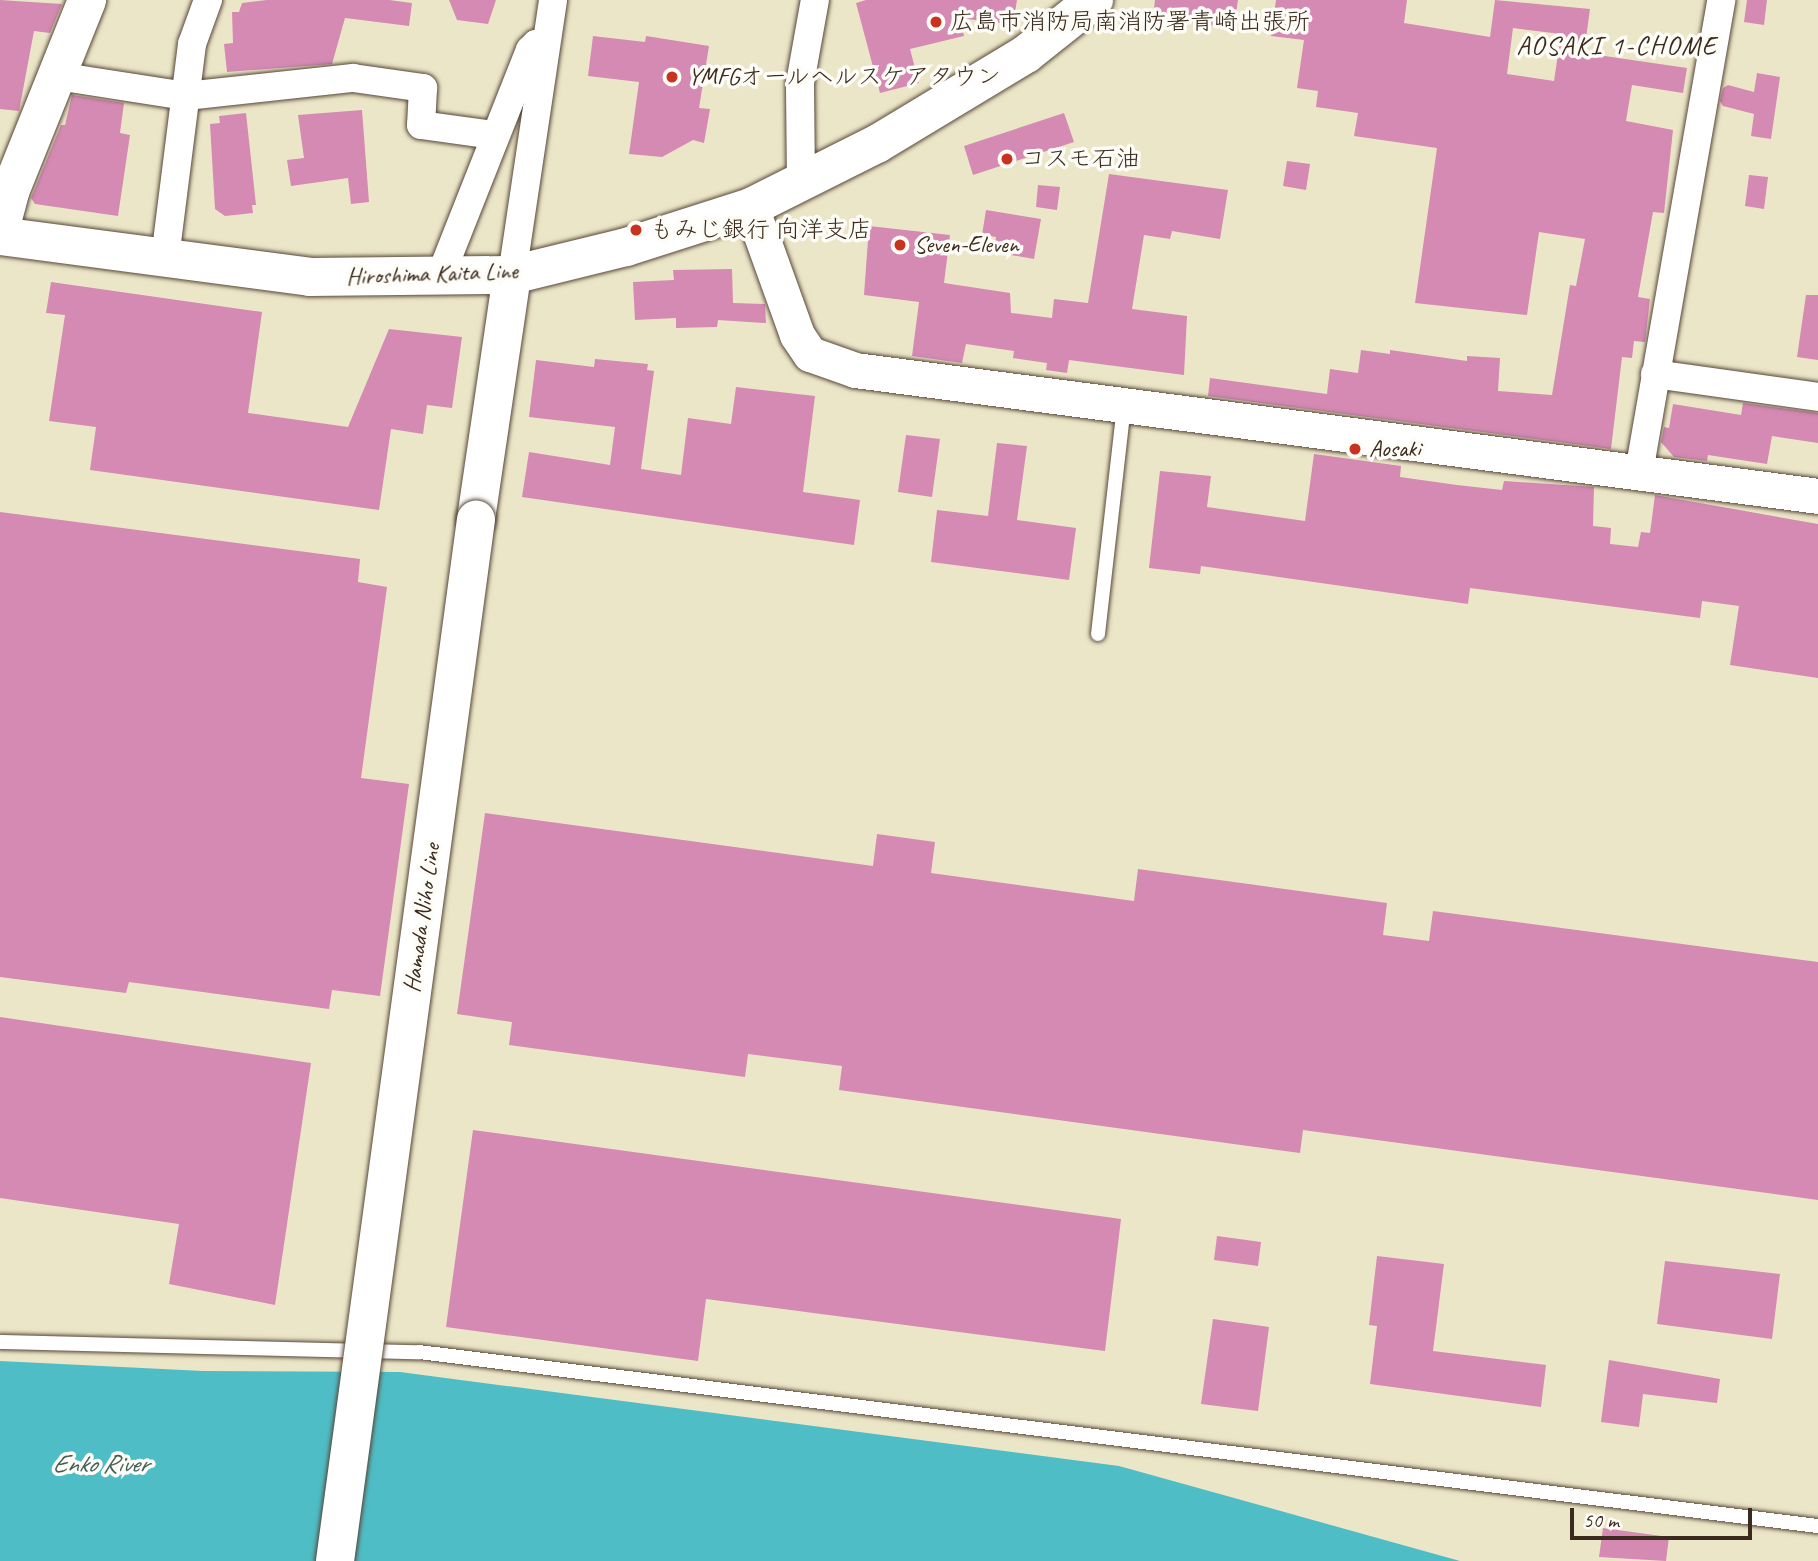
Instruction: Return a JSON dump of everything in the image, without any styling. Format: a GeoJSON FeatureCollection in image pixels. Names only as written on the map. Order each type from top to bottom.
{"type":"FeatureCollection","features":[{"type":"Feature","properties":{"kind":"main road"},"geometry":{"type":"LineString","coordinates":[[0,230],[10,192],[88,0]]}},
{"type":"Feature","properties":{"kind":"main road","name":"Hiroshima Kaita Line"},"geometry":{"type":"LineString","coordinates":[[0,236],[310,277],[512,275],[626,247],[751,206],[877,144],[1026,54],[1094,0]]}},
{"type":"Feature","properties":{"kind":"main road","name":"Hamada Niho Line"},"geometry":{"type":"LineString","coordinates":[[335,1561],[476,519],[512,275]]}},
{"type":"Feature","properties":{"kind":"street"},"geometry":{"type":"LineString","coordinates":[[165,258],[192,44],[208,0]]}},
{"type":"Feature","properties":{"kind":"street"},"geometry":{"type":"LineString","coordinates":[[512,275],[553,0]]}},
{"type":"Feature","properties":{"kind":"street"},"geometry":{"type":"LineString","coordinates":[[801,181],[799,108],[815,0]]}},
{"type":"Feature","properties":{"kind":"street"},"geometry":{"type":"LineString","coordinates":[[1639,472],[1721,0]]}},
{"type":"Feature","properties":{"kind":"street"},"geometry":{"type":"LineString","coordinates":[[440,277],[494,135],[530,50],[536,44],[546,43]]}},
{"type":"Feature","properties":{"kind":"street"},"geometry":{"type":"LineString","coordinates":[[57,76],[186,96],[353,78],[423,88],[421,125],[494,135]]}},
{"type":"Feature","properties":{"kind":"street"},"geometry":{"type":"LineString","coordinates":[[751,206],[790,318],[810,354],[855,370],[1818,496]]}},
{"type":"Feature","properties":{"kind":"street"},"geometry":{"type":"LineString","coordinates":[[1655,374],[1818,397]]}},
{"type":"Feature","properties":{"kind":"lane"},"geometry":{"type":"LineString","coordinates":[[1098,634],[1124,405]]}},
{"type":"Feature","properties":{"kind":"lane"},"geometry":{"type":"LineString","coordinates":[[0,1342],[419,1352],[1818,1526]]}},
{"type":"Feature","properties":{"kind":"water","name":"Enko River"},"geometry":{"type":"Polygon","coordinates":[[[0,1361],[203,1371],[400,1372],[1119,1466],[1460,1561],[0,1561],[0,1361]]]}},
{"type":"Feature","properties":{"kind":"building"},"geometry":{"type":"Polygon","coordinates":[[[0,0],[62,4],[50,33],[34,31],[19,111],[0,109],[0,0]]]}},
{"type":"Feature","properties":{"kind":"building"},"geometry":{"type":"Polygon","coordinates":[[[267,0],[389,0],[412,3],[409,26],[345,18],[332,64],[227,72],[224,44],[233,43],[232,12],[239,12],[242,3],[267,0]]]}},
{"type":"Feature","properties":{"kind":"building"},"geometry":{"type":"Polygon","coordinates":[[[449,0],[496,0],[488,24],[457,20],[449,0]]]}},
{"type":"Feature","properties":{"kind":"building"},"geometry":{"type":"Polygon","coordinates":[[[866,0],[1017,0],[1013,25],[960,18],[964,36],[910,49],[919,83],[880,93],[856,3],[866,0]]]}},
{"type":"Feature","properties":{"kind":"building"},"geometry":{"type":"Polygon","coordinates":[[[1155,0],[1238,0],[1234,28],[1153,18],[1155,0]]]}},
{"type":"Feature","properties":{"kind":"building"},"geometry":{"type":"Polygon","coordinates":[[[1276,0],[1407,0],[1404,23],[1490,37],[1495,0],[1590,9],[1584,53],[1687,68],[1683,93],[1632,85],[1626,121],[1673,130],[1664,213],[1653,212],[1638,297],[1650,299],[1645,342],[1634,341],[1632,358],[1622,357],[1611,449],[1208,396],[1210,378],[1327,394],[1330,369],[1358,373],[1361,350],[1390,354],[1390,350],[1467,361],[1467,356],[1500,358],[1498,391],[1552,395],[1570,285],[1576,286],[1585,239],[1539,232],[1527,315],[1415,303],[1437,148],[1354,136],[1358,113],[1316,107],[1318,91],[1297,88],[1304,40],[1271,36],[1276,0]],[[1513,28],[1507,74],[1554,81],[1561,34],[1513,28]]]}},
{"type":"Feature","properties":{"kind":"building"},"geometry":{"type":"Polygon","coordinates":[[[1747,0],[1767,0],[1764,25],[1744,22],[1747,0]]]}},
{"type":"Feature","properties":{"kind":"building","name":"YMFGオールヘルスケアタウン"},"geometry":{"type":"Polygon","coordinates":[[[593,36],[645,42],[646,36],[709,46],[699,108],[710,109],[704,143],[693,140],[662,157],[629,154],[639,82],[588,76],[593,36]]]}},
{"type":"Feature","properties":{"kind":"building"},"geometry":{"type":"Polygon","coordinates":[[[1757,73],[1780,77],[1771,139],[1751,136],[1754,114],[1723,106],[1720,101],[1723,88],[1728,85],[1754,92],[1757,73]]]}},
{"type":"Feature","properties":{"kind":"building"},"geometry":{"type":"Polygon","coordinates":[[[72,95],[124,103],[120,133],[130,135],[118,216],[35,204],[31,198],[61,125],[65,125],[72,95]]]}},
{"type":"Feature","properties":{"kind":"building"},"geometry":{"type":"Polygon","coordinates":[[[362,110],[369,202],[351,204],[348,178],[291,186],[287,160],[304,158],[298,115],[362,110]]]}},
{"type":"Feature","properties":{"kind":"building"},"geometry":{"type":"Polygon","coordinates":[[[246,113],[256,205],[252,205],[253,213],[225,216],[215,209],[210,124],[220,123],[219,116],[246,113]]]}},
{"type":"Feature","properties":{"kind":"building"},"geometry":{"type":"Polygon","coordinates":[[[1064,113],[1074,142],[973,175],[964,146],[1064,113]]]}},
{"type":"Feature","properties":{"kind":"building"},"geometry":{"type":"Polygon","coordinates":[[[1287,161],[1310,164],[1306,190],[1283,186],[1287,161]]]}},
{"type":"Feature","properties":{"kind":"building"},"geometry":{"type":"Polygon","coordinates":[[[1109,174],[1228,190],[1220,239],[1172,231],[1170,239],[1144,235],[1132,309],[1187,316],[1184,375],[1069,360],[1067,373],[1046,370],[1047,363],[1013,358],[1014,351],[966,344],[962,363],[912,356],[919,302],[864,295],[869,226],[950,235],[944,283],[1010,293],[1011,313],[1052,318],[1054,299],[1088,303],[1109,174]]]}},
{"type":"Feature","properties":{"kind":"building"},"geometry":{"type":"Polygon","coordinates":[[[1749,175],[1768,177],[1764,209],[1745,206],[1749,175]]]}},
{"type":"Feature","properties":{"kind":"building"},"geometry":{"type":"Polygon","coordinates":[[[1038,185],[1060,187],[1057,210],[1036,207],[1038,185]]]}},
{"type":"Feature","properties":{"kind":"building"},"geometry":{"type":"Polygon","coordinates":[[[986,210],[1041,219],[1034,259],[994,252],[996,237],[982,235],[986,210]]]}},
{"type":"Feature","properties":{"kind":"building"},"geometry":{"type":"Polygon","coordinates":[[[732,269],[733,303],[765,304],[766,323],[718,320],[717,327],[676,328],[676,318],[635,320],[633,282],[674,280],[673,270],[732,269]]]}},
{"type":"Feature","properties":{"kind":"building"},"geometry":{"type":"Polygon","coordinates":[[[51,282],[262,312],[248,413],[348,427],[389,329],[462,337],[452,408],[427,405],[423,434],[391,429],[379,510],[90,470],[96,427],[49,421],[65,315],[46,313],[51,282]]]}},
{"type":"Feature","properties":{"kind":"building"},"geometry":{"type":"Polygon","coordinates":[[[1806,295],[1818,295],[1818,360],[1797,357],[1806,295]]]}},
{"type":"Feature","properties":{"kind":"building"},"geometry":{"type":"Polygon","coordinates":[[[595,359],[648,364],[647,370],[654,371],[641,469],[681,475],[688,418],[731,424],[736,387],[815,396],[803,492],[860,500],[854,545],[522,497],[529,452],[610,465],[615,427],[529,417],[536,360],[594,367],[595,359]]]}},
{"type":"Feature","properties":{"kind":"building"},"geometry":{"type":"Polygon","coordinates":[[[1743,403],[1818,413],[1818,443],[1772,436],[1767,464],[1708,455],[1707,461],[1674,457],[1661,442],[1664,427],[1669,428],[1673,404],[1741,415],[1743,403]]]}},
{"type":"Feature","properties":{"kind":"building"},"geometry":{"type":"Polygon","coordinates":[[[906,435],[940,439],[932,497],[898,492],[906,435]]]}},
{"type":"Feature","properties":{"kind":"building"},"geometry":{"type":"Polygon","coordinates":[[[997,443],[1027,446],[1017,520],[1076,528],[1069,580],[931,562],[937,510],[988,516],[997,443]]]}},
{"type":"Feature","properties":{"kind":"building"},"geometry":{"type":"Polygon","coordinates":[[[1314,454],[1401,466],[1400,477],[1457,485],[1502,490],[1504,481],[1594,487],[1593,526],[1611,528],[1610,544],[1638,547],[1641,532],[1650,533],[1655,495],[1818,524],[1818,678],[1730,665],[1739,606],[1702,601],[1700,618],[1470,588],[1468,604],[1201,566],[1200,574],[1149,568],[1160,471],[1211,476],[1207,507],[1305,521],[1314,454]]]}},
{"type":"Feature","properties":{"kind":"building"},"geometry":{"type":"Polygon","coordinates":[[[0,512],[360,559],[358,582],[387,587],[361,778],[409,784],[380,996],[332,990],[329,1009],[129,982],[126,993],[0,977],[0,512]]]}},
{"type":"Feature","properties":{"kind":"building"},"geometry":{"type":"Polygon","coordinates":[[[485,813],[873,866],[877,834],[935,842],[931,873],[1134,901],[1138,869],[1387,903],[1383,935],[1429,941],[1433,911],[1818,962],[1818,1200],[1303,1130],[1300,1153],[839,1090],[842,1066],[748,1054],[745,1077],[509,1045],[512,1022],[457,1014],[485,813]]]}},
{"type":"Feature","properties":{"kind":"building"},"geometry":{"type":"Polygon","coordinates":[[[0,1017],[311,1063],[275,1305],[169,1284],[179,1224],[0,1198],[0,1017]]]}},
{"type":"Feature","properties":{"kind":"building"},"geometry":{"type":"Polygon","coordinates":[[[473,1130],[1121,1219],[1105,1351],[706,1299],[698,1361],[446,1327],[473,1130]]]}},
{"type":"Feature","properties":{"kind":"building"},"geometry":{"type":"Polygon","coordinates":[[[1217,1236],[1261,1242],[1258,1266],[1214,1260],[1217,1236]]]}},
{"type":"Feature","properties":{"kind":"building"},"geometry":{"type":"Polygon","coordinates":[[[1377,1256],[1444,1264],[1433,1351],[1546,1365],[1541,1407],[1370,1384],[1377,1326],[1369,1325],[1377,1256]]]}},
{"type":"Feature","properties":{"kind":"building"},"geometry":{"type":"Polygon","coordinates":[[[1665,1261],[1780,1274],[1772,1339],[1657,1324],[1665,1261]]]}},
{"type":"Feature","properties":{"kind":"building"},"geometry":{"type":"Polygon","coordinates":[[[1213,1319],[1269,1327],[1258,1411],[1201,1404],[1213,1319]]]}},
{"type":"Feature","properties":{"kind":"building"},"geometry":{"type":"Polygon","coordinates":[[[1609,1360],[1720,1379],[1717,1403],[1643,1394],[1639,1427],[1601,1422],[1609,1360]]]}},
{"type":"Feature","properties":{"kind":"building"},"geometry":{"type":"Polygon","coordinates":[[[1603,1528],[1669,1537],[1666,1561],[1599,1557],[1603,1528]]]}},
{"type":"Feature","properties":{"kind":"place","name":"広島市消防局南消防署青崎出張所"},"geometry":{"type":"Point","coordinates":[936,22]}},
{"type":"Feature","properties":{"kind":"place","name":"YMFGオールヘルスケアタウン"},"geometry":{"type":"Point","coordinates":[672,77]}},
{"type":"Feature","properties":{"kind":"place","name":"コスモ石油"},"geometry":{"type":"Point","coordinates":[1007,159]}},
{"type":"Feature","properties":{"kind":"place","name":"もみじ銀行 向洋支店"},"geometry":{"type":"Point","coordinates":[636,230]}},
{"type":"Feature","properties":{"kind":"place","name":"Seven-Eleven"},"geometry":{"type":"Point","coordinates":[900,245]}},
{"type":"Feature","properties":{"kind":"place","name":"Aosaki"},"geometry":{"type":"Point","coordinates":[1355,449]}},
{"type":"Feature","properties":{"kind":"district","name":"AOSAKI 1-CHOME"},"geometry":{"type":"Point","coordinates":[1617,46]}}]}
